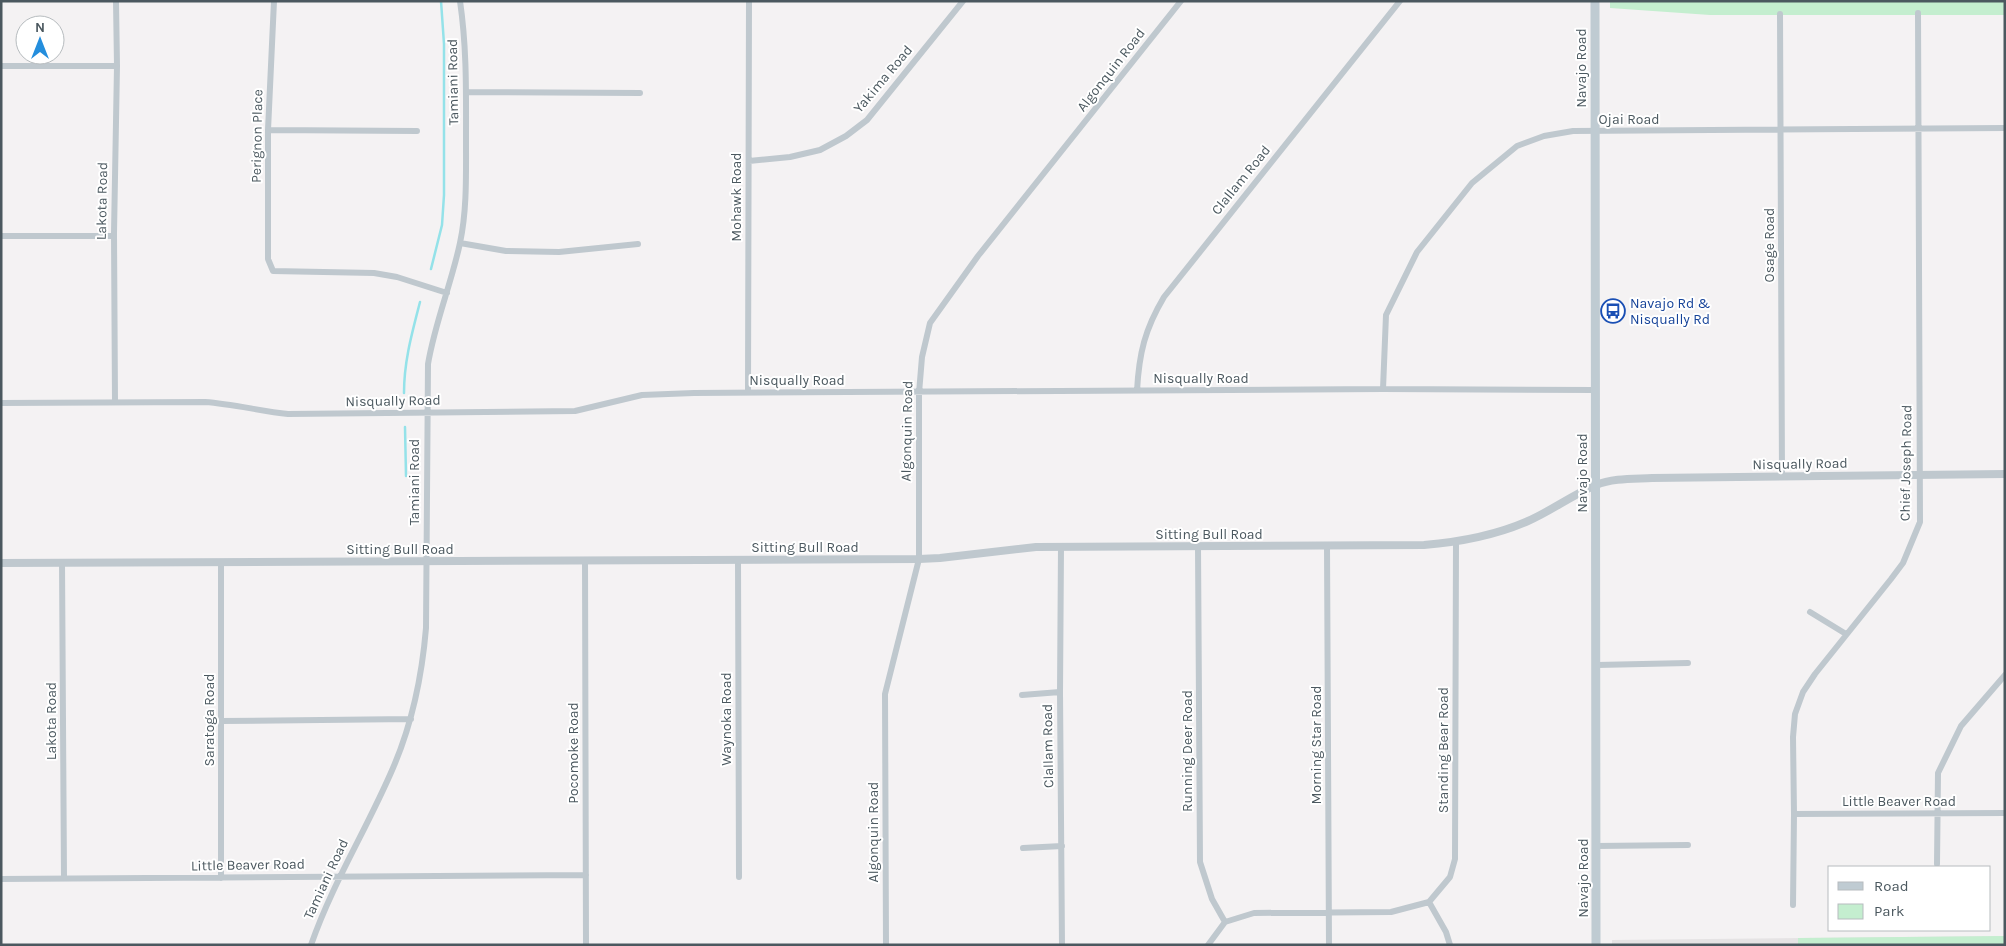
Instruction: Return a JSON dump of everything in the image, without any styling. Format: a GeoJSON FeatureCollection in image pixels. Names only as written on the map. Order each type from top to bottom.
{"type":"FeatureCollection","features":[{"type":"Feature","properties":{"kind":"main road","name":"Navajo Road"},"geometry":{"type":"LineString","coordinates":[[1594,1],[1597,665],[1596,945]]}},
{"type":"Feature","properties":{"kind":"street","name":"Lakota Road"},"geometry":{"type":"LineString","coordinates":[[115,402],[116,1]]}},
{"type":"Feature","properties":{"kind":"street","name":"Perignon Place"},"geometry":{"type":"LineString","coordinates":[[274,1],[268,130],[268,259],[273,271],[374,273],[396,277],[447,293]]}},
{"type":"Feature","properties":{"kind":"street","name":"Tamiani Road"},"geometry":{"type":"LineString","coordinates":[[311,945],[339,877],[394,767],[411,719],[423,666],[426,628],[426,413],[428,364],[433,332],[447,293],[460,243],[465,205],[466,38],[460,1]]}},
{"type":"Feature","properties":{"kind":"street","name":"Mohawk Road"},"geometry":{"type":"LineString","coordinates":[[748,392],[749,1]]}},
{"type":"Feature","properties":{"kind":"street","name":"Yakima Road"},"geometry":{"type":"LineString","coordinates":[[749,161],[790,157],[820,150],[846,136],[867,120],[962,1]]}},
{"type":"Feature","properties":{"kind":"street","name":"Algonquin Road"},"geometry":{"type":"LineString","coordinates":[[886,945],[885,694],[919,559],[919,393],[922,357],[930,323],[978,256],[1181,1]]}},
{"type":"Feature","properties":{"kind":"street","name":"Clallam Road"},"geometry":{"type":"LineString","coordinates":[[1137,391],[1138,368],[1143,344],[1151,320],[1164,297],[1400,1]]}},
{"type":"Feature","properties":{"kind":"street","name":"Osage Road"},"geometry":{"type":"LineString","coordinates":[[1780,14],[1782,476]]}},
{"type":"Feature","properties":{"kind":"street","name":"Chief Joseph Road"},"geometry":{"type":"LineString","coordinates":[[1793,905],[1794,814],[1792,737],[1795,714],[1803,692],[1903,562],[1920,522],[1918,14]]}},
{"type":"Feature","properties":{"kind":"street"},"geometry":{"type":"LineString","coordinates":[[1,66],[117,66]]}},
{"type":"Feature","properties":{"kind":"street"},"geometry":{"type":"LineString","coordinates":[[466,92],[640,93]]}},
{"type":"Feature","properties":{"kind":"street","name":"Ojai Road"},"geometry":{"type":"LineString","coordinates":[[1382,389],[1386,315],[1417,252],[1472,184],[1517,146],[1544,136],[1573,131],[2005,128]]}},
{"type":"Feature","properties":{"kind":"street"},"geometry":{"type":"LineString","coordinates":[[268,130],[417,131]]}},
{"type":"Feature","properties":{"kind":"street"},"geometry":{"type":"LineString","coordinates":[[1,236],[114,236]]}},
{"type":"Feature","properties":{"kind":"street"},"geometry":{"type":"LineString","coordinates":[[460,243],[506,251],[559,252],[638,244]]}},
{"type":"Feature","properties":{"kind":"street","name":"Nisqually Road"},"geometry":{"type":"LineString","coordinates":[[1,403],[214,403],[288,414],[426,413],[576,411],[642,395],[748,392],[919,393],[1382,389],[1595,390]]}},
{"type":"Feature","properties":{"kind":"street","name":"Nisqually Road"},"geometry":{"type":"LineString","coordinates":[[1596,485],[1612,480],[1652,478],[2005,474]]}},
{"type":"Feature","properties":{"kind":"street","name":"Sitting Bull Road"},"geometry":{"type":"LineString","coordinates":[[1,563],[919,559],[948,558],[1018,549],[1061,547],[1327,546],[1456,543],[1514,527],[1543,514],[1596,485]]}},
{"type":"Feature","properties":{"kind":"street","name":"Standing Bear Road"},"geometry":{"type":"LineString","coordinates":[[1429,902],[1450,877],[1455,859],[1456,543]]}},
{"type":"Feature","properties":{"kind":"street","name":"Morning Star Road"},"geometry":{"type":"LineString","coordinates":[[1327,546],[1329,945]]}},
{"type":"Feature","properties":{"kind":"street","name":"Clallam Road"},"geometry":{"type":"LineString","coordinates":[[1061,547],[1062,945]]}},
{"type":"Feature","properties":{"kind":"street","name":"Running Deer Road"},"geometry":{"type":"LineString","coordinates":[[1198,547],[1200,862],[1212,899],[1225,922]]}},
{"type":"Feature","properties":{"kind":"street","name":"Pocomoke Road"},"geometry":{"type":"LineString","coordinates":[[585,560],[586,945]]}},
{"type":"Feature","properties":{"kind":"street","name":"Waynoka Road"},"geometry":{"type":"LineString","coordinates":[[738,560],[740,877]]}},
{"type":"Feature","properties":{"kind":"street","name":"Saratoga Road"},"geometry":{"type":"LineString","coordinates":[[221,562],[221,878]]}},
{"type":"Feature","properties":{"kind":"street","name":"Lakota Road"},"geometry":{"type":"LineString","coordinates":[[62,563],[64,878]]}},
{"type":"Feature","properties":{"kind":"street"},"geometry":{"type":"LineString","coordinates":[[1810,612],[1846,634]]}},
{"type":"Feature","properties":{"kind":"street"},"geometry":{"type":"LineString","coordinates":[[1597,665],[1688,663]]}},
{"type":"Feature","properties":{"kind":"street"},"geometry":{"type":"LineString","coordinates":[[1937,864],[1938,773],[1961,726],[2005,675]]}},
{"type":"Feature","properties":{"kind":"street"},"geometry":{"type":"LineString","coordinates":[[1022,695],[1060,692]]}},
{"type":"Feature","properties":{"kind":"street"},"geometry":{"type":"LineString","coordinates":[[221,721],[411,719]]}},
{"type":"Feature","properties":{"kind":"street","name":"Little Beaver Road"},"geometry":{"type":"LineString","coordinates":[[1794,814],[2005,813]]}},
{"type":"Feature","properties":{"kind":"street"},"geometry":{"type":"LineString","coordinates":[[1024,848],[1062,846]]}},
{"type":"Feature","properties":{"kind":"street"},"geometry":{"type":"LineString","coordinates":[[1596,846],[1688,846]]}},
{"type":"Feature","properties":{"kind":"street","name":"Little Beaver Road"},"geometry":{"type":"LineString","coordinates":[[1,879],[586,875]]}},
{"type":"Feature","properties":{"kind":"street"},"geometry":{"type":"LineString","coordinates":[[1208,945],[1225,922],[1254,913],[1391,912],[1429,902],[1446,932],[1450,945]]}},
{"type":"Feature","properties":{"kind":"shaded area"},"geometry":{"type":"Polygon","coordinates":[[[2005,936],[2005,945],[1612,945],[1612,940],[2005,936]]]}},
{"type":"Feature","properties":{"kind":"green space"},"geometry":{"type":"Polygon","coordinates":[[[1610,1],[2005,1],[2005,15],[1710,15],[1610,8],[1610,1]]]}},
{"type":"Feature","properties":{"kind":"green space"},"geometry":{"type":"Polygon","coordinates":[[[2005,936],[2005,945],[1798,945],[1798,938],[2005,936]]]}},
{"type":"Feature","properties":{"kind":"waterway"},"geometry":{"type":"LineString","coordinates":[[431,269],[442,225],[444,195],[444,44],[441,1]]}},
{"type":"Feature","properties":{"kind":"waterway"},"geometry":{"type":"LineString","coordinates":[[404,393],[407,358],[420,302]]}},
{"type":"Feature","properties":{"kind":"waterway"},"geometry":{"type":"LineString","coordinates":[[405,427],[406,476]]}},
{"type":"Feature","properties":{"kind":"place","name":"Navajo Rd & Nisqually Rd"},"geometry":{"type":"Point","coordinates":[1613,311]}}]}
